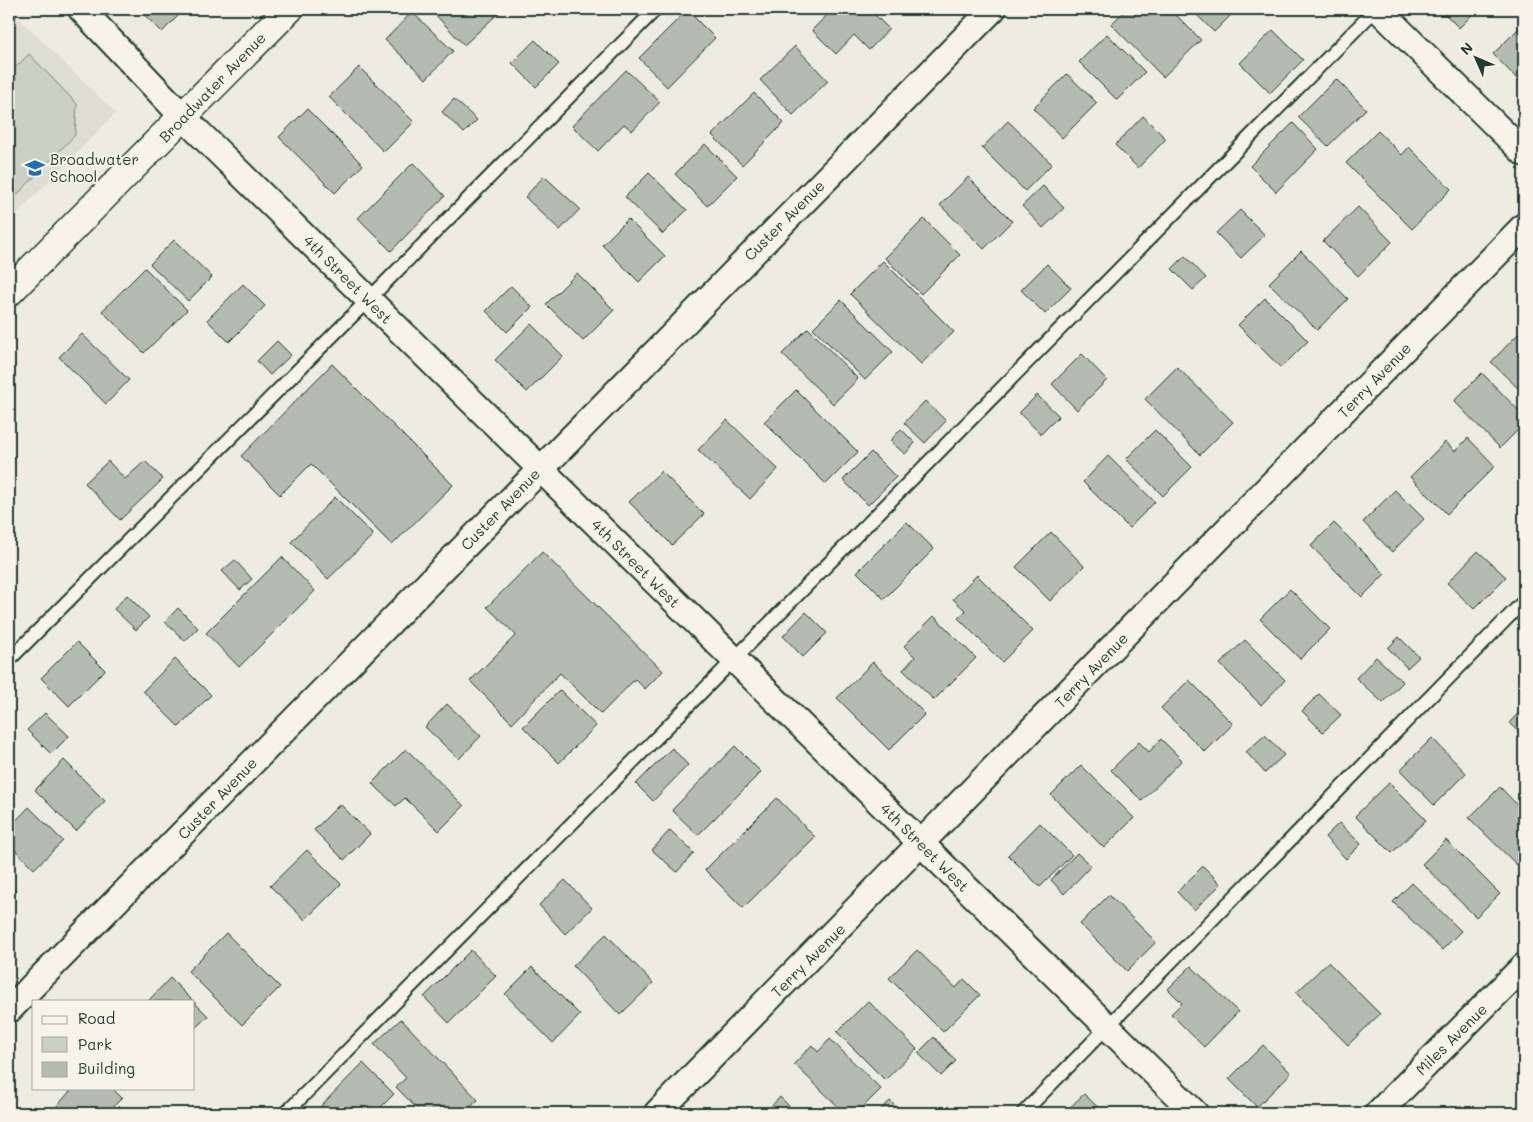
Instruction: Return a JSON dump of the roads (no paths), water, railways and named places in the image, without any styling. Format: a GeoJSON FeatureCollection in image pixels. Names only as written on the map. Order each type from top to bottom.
{"type":"FeatureCollection","features":[{"type":"Feature","properties":{"kind":"main road","name":"Broadwater Avenue"},"geometry":{"type":"LineString","coordinates":[[9,292],[288,9]]}},
{"type":"Feature","properties":{"kind":"street","name":"4th Street West"},"geometry":{"type":"LineString","coordinates":[[81,9],[183,117],[1195,1113]]}},
{"type":"Feature","properties":{"kind":"street","name":"Custer Avenue"},"geometry":{"type":"LineString","coordinates":[[9,1010],[993,9]]}},
{"type":"Feature","properties":{"kind":"street"},"geometry":{"type":"LineString","coordinates":[[1377,9],[1524,153]]}},
{"type":"Feature","properties":{"kind":"street","name":"Terry Avenue"},"geometry":{"type":"LineString","coordinates":[[657,1113],[1524,226]]}},
{"type":"Feature","properties":{"kind":"street","name":"Miles Avenue"},"geometry":{"type":"LineString","coordinates":[[1378,1113],[1524,966]]}},
{"type":"Feature","properties":{"kind":"lane"},"geometry":{"type":"LineString","coordinates":[[9,660],[369,300],[656,9]]}},
{"type":"Feature","properties":{"kind":"lane"},"geometry":{"type":"LineString","coordinates":[[286,1113],[1377,9]]}},
{"type":"Feature","properties":{"kind":"lane"},"geometry":{"type":"LineString","coordinates":[[1023,1113],[1524,601]]}},
{"type":"Feature","properties":{"kind":"place","name":"Broadwater School"},"geometry":{"type":"Point","coordinates":[35,168]}}]}
